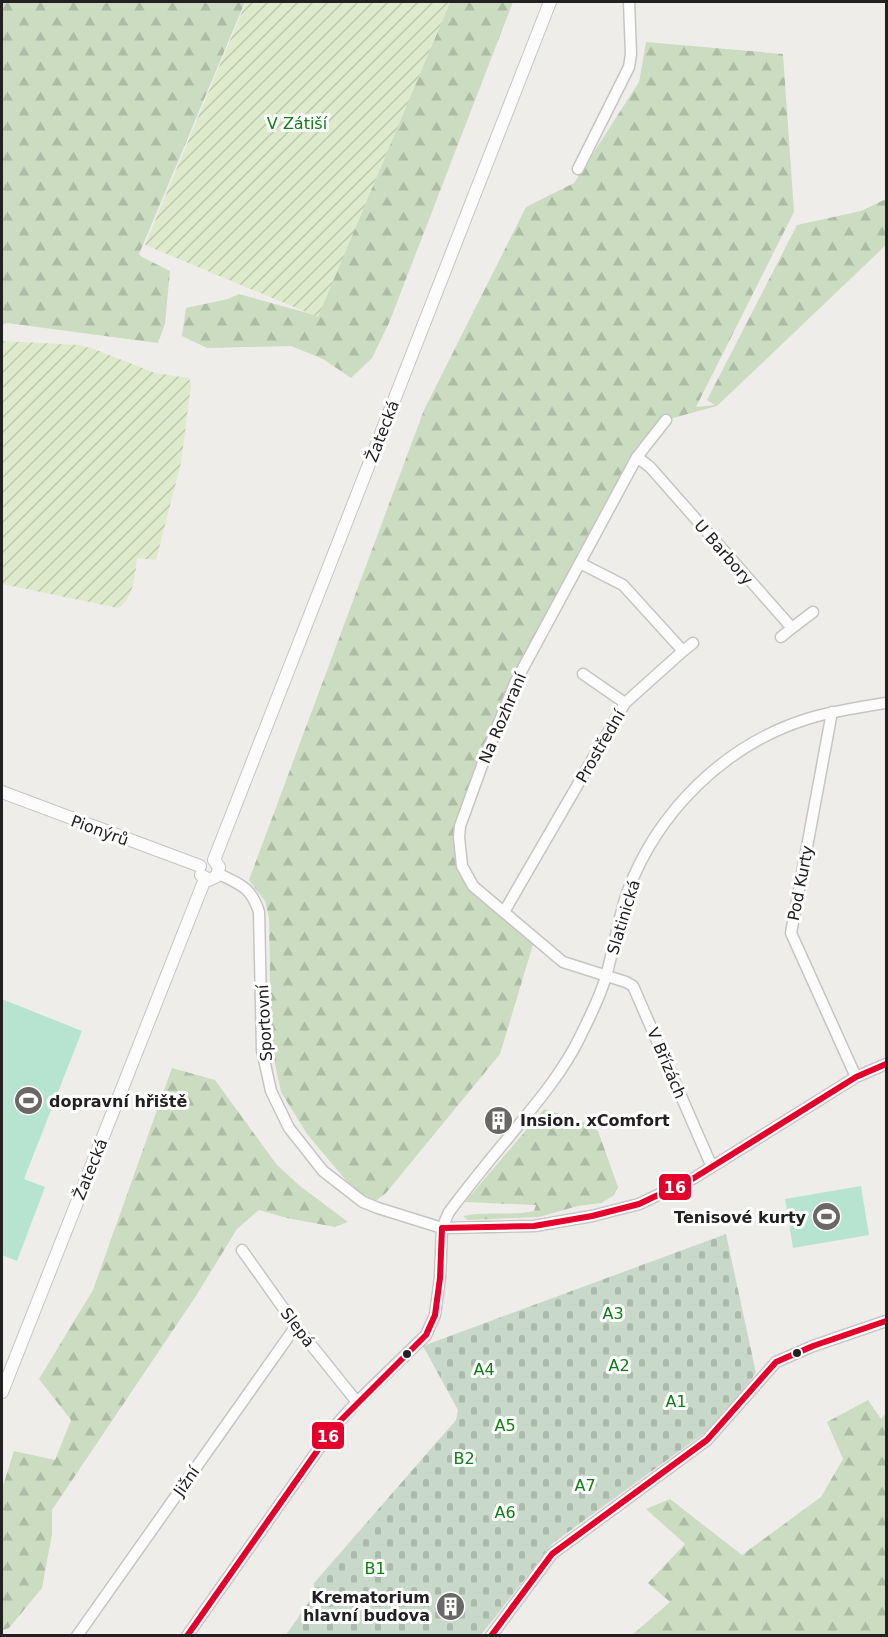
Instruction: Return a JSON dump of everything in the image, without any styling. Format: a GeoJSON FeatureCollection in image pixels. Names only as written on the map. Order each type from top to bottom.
{"type":"FeatureCollection","features":[{"type":"Feature","properties":{"kind":"street","name":"Žatecká"},"geometry":{"type":"LineString","coordinates":[[213,860],[550,2]]}},
{"type":"Feature","properties":{"kind":"street"},"geometry":{"type":"LineString","coordinates":[[578,169],[629,67],[630,2]]}},
{"type":"Feature","properties":{"kind":"street","name":"Na Rozhraní"},"geometry":{"type":"LineString","coordinates":[[606,976],[563,962],[473,886],[462,866],[460,826],[515,683],[637,457],[666,420]]}},
{"type":"Feature","properties":{"kind":"street","name":"U Barbory"},"geometry":{"type":"LineString","coordinates":[[637,457],[650,467],[792,628]]}},
{"type":"Feature","properties":{"kind":"street"},"geometry":{"type":"LineString","coordinates":[[580,563],[623,585],[683,651]]}},
{"type":"Feature","properties":{"kind":"street"},"geometry":{"type":"LineString","coordinates":[[781,637],[813,612]]}},
{"type":"Feature","properties":{"kind":"street","name":"Prostřední"},"geometry":{"type":"LineString","coordinates":[[504,912],[625,702],[693,643]]}},
{"type":"Feature","properties":{"kind":"street"},"geometry":{"type":"LineString","coordinates":[[583,674],[625,702]]}},
{"type":"Feature","properties":{"kind":"street","name":"Slatinická"},"geometry":{"type":"LineString","coordinates":[[442,1228],[449,1212],[549,1088],[566,1062],[597,1001],[606,976],[617,929],[642,859],[678,806],[698,783],[724,762],[784,728],[832,712],[886,703]]}},
{"type":"Feature","properties":{"kind":"street","name":"Pod Kurty"},"geometry":{"type":"LineString","coordinates":[[832,712],[791,933],[856,1077]]}},
{"type":"Feature","properties":{"kind":"street","name":"Pionýrů"},"geometry":{"type":"LineString","coordinates":[[2,792],[200,866]]}},
{"type":"Feature","properties":{"kind":"street"},"geometry":{"type":"LineString","coordinates":[[207,860],[213,860],[219,867],[219,874],[215,878],[206,879],[201,875],[200,866],[207,860]]}},
{"type":"Feature","properties":{"kind":"street","name":"Sportovní"},"geometry":{"type":"LineString","coordinates":[[219,874],[248,888],[260,912],[262,1050],[271,1091],[289,1128],[323,1171],[363,1202],[442,1228],[534,1226],[592,1216],[639,1203],[694,1178],[856,1077],[886,1064]]}},
{"type":"Feature","properties":{"kind":"street","name":"Žatecká"},"geometry":{"type":"LineString","coordinates":[[2,1392],[206,879]]}},
{"type":"Feature","properties":{"kind":"street","name":"V Břízách"},"geometry":{"type":"LineString","coordinates":[[606,976],[633,986],[712,1167]]}},
{"type":"Feature","properties":{"kind":"street"},"geometry":{"type":"LineString","coordinates":[[187,1635],[321,1445],[357,1402],[426,1335],[435,1315],[440,1278],[442,1228]]}},
{"type":"Feature","properties":{"kind":"street","name":"Slepá"},"geometry":{"type":"LineString","coordinates":[[242,1250],[296,1326],[357,1402]]}},
{"type":"Feature","properties":{"kind":"street"},"geometry":{"type":"LineString","coordinates":[[490,1635],[552,1554],[707,1440],[776,1362],[813,1346],[886,1321]]}},
{"type":"Feature","properties":{"kind":"street","name":"Jižní"},"geometry":{"type":"LineString","coordinates":[[77,1635],[296,1326]]}},
{"type":"Feature","properties":{"kind":"green space"},"geometry":{"type":"Polygon","coordinates":[[[2,2],[245,2],[139,254],[170,271],[165,324],[158,343],[7,323],[2,325],[2,2]]]}},
{"type":"Feature","properties":{"kind":"green space","name":"V Zátiší"},"geometry":{"type":"Polygon","coordinates":[[[246,2],[450,2],[318,317],[145,245],[246,2]]]}},
{"type":"Feature","properties":{"kind":"green space"},"geometry":{"type":"Polygon","coordinates":[[[450,2],[513,2],[389,323],[372,358],[351,378],[323,359],[291,346],[207,348],[182,336],[186,308],[228,299],[239,294],[318,316],[450,2]]]}},
{"type":"Feature","properties":{"kind":"green space"},"geometry":{"type":"Polygon","coordinates":[[[646,42],[783,54],[794,212],[696,407],[715,405],[707,400],[797,225],[861,211],[886,199],[886,245],[717,406],[666,420],[637,457],[515,683],[460,826],[461,862],[477,889],[535,938],[500,1054],[386,1193],[373,1203],[355,1191],[307,1134],[281,1092],[271,1045],[269,918],[265,901],[249,880],[424,410],[526,207],[574,183],[639,82],[646,42]]]}},
{"type":"Feature","properties":{"kind":"green space"},"geometry":{"type":"Polygon","coordinates":[[[2,341],[79,345],[155,373],[189,378],[191,385],[181,463],[156,560],[137,558],[131,592],[118,608],[2,584],[2,341]]]}},
{"type":"Feature","properties":{"kind":"green space","name":"dopravní hřiště"},"geometry":{"type":"Polygon","coordinates":[[[2,999],[82,1031],[24,1179],[45,1187],[17,1261],[2,1255],[2,999]]]}},
{"type":"Feature","properties":{"kind":"green space"},"geometry":{"type":"Polygon","coordinates":[[[172,1068],[215,1080],[277,1165],[300,1186],[348,1222],[335,1227],[259,1210],[237,1229],[196,1296],[52,1510],[52,1534],[42,1588],[9,1628],[2,1630],[2,1489],[14,1451],[55,1460],[71,1420],[39,1379],[93,1290],[172,1068]]]}},
{"type":"Feature","properties":{"kind":"green space"},"geometry":{"type":"Polygon","coordinates":[[[544,1109],[584,1122],[598,1131],[618,1187],[613,1196],[601,1203],[578,1206],[539,1217],[468,1220],[463,1216],[534,1211],[536,1205],[465,1202],[544,1109]]]}},
{"type":"Feature","properties":{"kind":"green space","name":"Tenisové kurty"},"geometry":{"type":"Polygon","coordinates":[[[861,1186],[869,1235],[793,1248],[785,1199],[861,1186]]]}},
{"type":"Feature","properties":{"kind":"green space"},"geometry":{"type":"Polygon","coordinates":[[[726,1234],[756,1373],[718,1423],[553,1543],[481,1635],[285,1636],[314,1595],[314,1583],[456,1420],[458,1410],[423,1346],[726,1234]]]}},
{"type":"Feature","properties":{"kind":"green space"},"geometry":{"type":"Polygon","coordinates":[[[868,1400],[881,1419],[886,1413],[886,1635],[632,1635],[670,1602],[648,1583],[685,1544],[646,1509],[670,1499],[742,1555],[821,1497],[843,1459],[827,1422],[868,1400]]]}},
{"type":"Feature","properties":{"kind":"transit line","name":"16"},"geometry":{"type":"LineString","coordinates":[[187,1636],[334,1427],[426,1335],[435,1315],[440,1278],[442,1228],[534,1226],[592,1216],[639,1204],[694,1178],[856,1077],[886,1064]]}},
{"type":"Feature","properties":{"kind":"transit line","name":"16"},"geometry":{"type":"LineString","coordinates":[[491,1636],[552,1554],[707,1440],[776,1362],[813,1346],[886,1321]]}},
{"type":"Feature","properties":{"kind":"place","name":"dopravní hřiště"},"geometry":{"type":"Point","coordinates":[28,1101]}},
{"type":"Feature","properties":{"kind":"place","name":"Insion. xComfort"},"geometry":{"type":"Point","coordinates":[499,1120]}},
{"type":"Feature","properties":{"kind":"place","name":"Tenisové kurty"},"geometry":{"type":"Point","coordinates":[827,1217]}},
{"type":"Feature","properties":{"kind":"place","name":"Krematorium hlavní budova"},"geometry":{"type":"Point","coordinates":[451,1606]}},
{"type":"Feature","properties":{"kind":"park label","name":"A3"},"geometry":{"type":"Point","coordinates":[613,1313]}},
{"type":"Feature","properties":{"kind":"park label","name":"A2"},"geometry":{"type":"Point","coordinates":[619,1365]}},
{"type":"Feature","properties":{"kind":"park label","name":"A4"},"geometry":{"type":"Point","coordinates":[484,1369]}},
{"type":"Feature","properties":{"kind":"park label","name":"A1"},"geometry":{"type":"Point","coordinates":[676,1401]}},
{"type":"Feature","properties":{"kind":"park label","name":"A5"},"geometry":{"type":"Point","coordinates":[505,1425]}},
{"type":"Feature","properties":{"kind":"park label","name":"B2"},"geometry":{"type":"Point","coordinates":[464,1458]}},
{"type":"Feature","properties":{"kind":"park label","name":"A7"},"geometry":{"type":"Point","coordinates":[585,1485]}},
{"type":"Feature","properties":{"kind":"park label","name":"A6"},"geometry":{"type":"Point","coordinates":[505,1512]}},
{"type":"Feature","properties":{"kind":"park label","name":"B1"},"geometry":{"type":"Point","coordinates":[375,1568]}}]}
